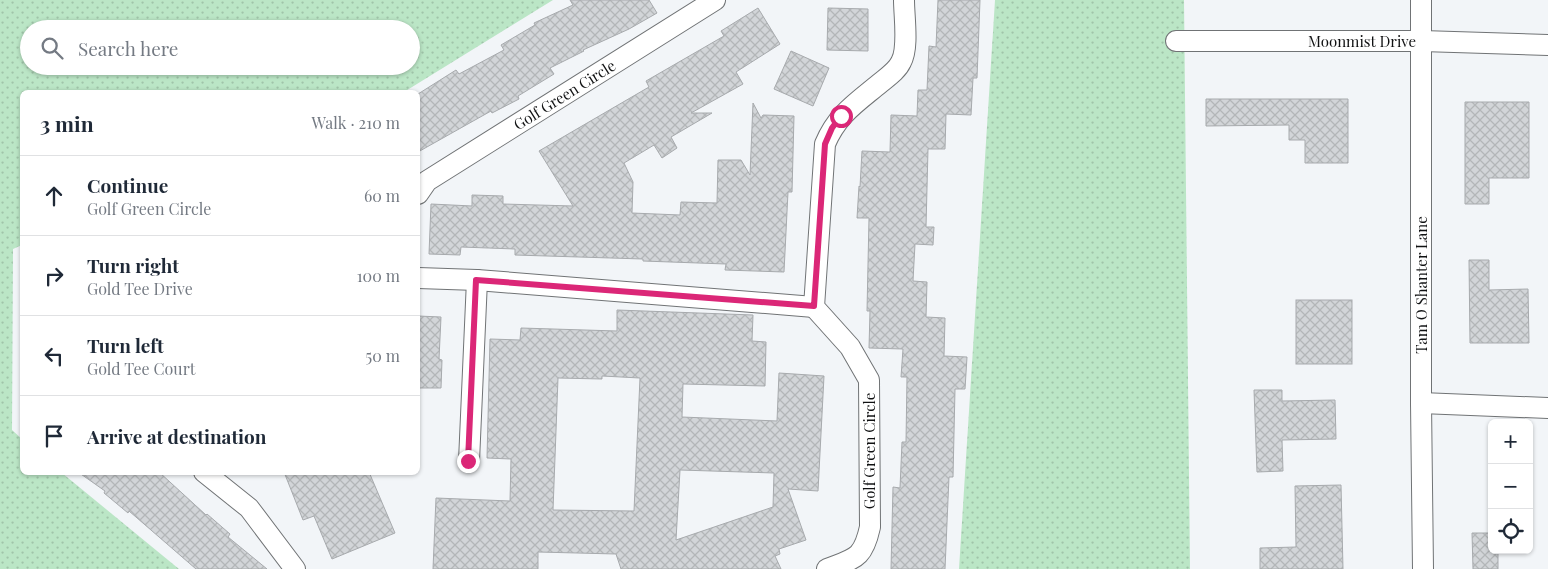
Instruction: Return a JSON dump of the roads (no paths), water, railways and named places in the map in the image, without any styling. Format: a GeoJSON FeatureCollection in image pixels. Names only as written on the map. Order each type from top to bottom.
{"type":"FeatureCollection","features":[{"type":"Feature","properties":{"kind":"street","name":"Golf Green Circle"},"geometry":{"type":"LineString","coordinates":[[420,191],[427,181],[715,0]]}},
{"type":"Feature","properties":{"kind":"street"},"geometry":{"type":"LineString","coordinates":[[420,278],[476,280],[814,306],[825,144],[832,128],[841,116],[892,73],[901,62],[905,49],[904,0]]}},
{"type":"Feature","properties":{"kind":"street","name":"Tam O Shanter Lane"},"geometry":{"type":"LineString","coordinates":[[1421,0],[1423,569]]}},
{"type":"Feature","properties":{"kind":"street","name":"Moonmist Drive"},"geometry":{"type":"LineString","coordinates":[[1176,41],[1422,41],[1548,45]]}},
{"type":"Feature","properties":{"kind":"street"},"geometry":{"type":"LineString","coordinates":[[468,461],[476,280]]}},
{"type":"Feature","properties":{"kind":"street","name":"Golf Green Circle"},"geometry":{"type":"LineString","coordinates":[[814,306],[850,347],[869,380],[870,527],[866,545],[856,557],[827,569]]}},
{"type":"Feature","properties":{"kind":"street"},"geometry":{"type":"LineString","coordinates":[[1421,403],[1548,408]]}},
{"type":"Feature","properties":{"kind":"street"},"geometry":{"type":"LineString","coordinates":[[208,475],[249,508],[295,569]]}}]}
